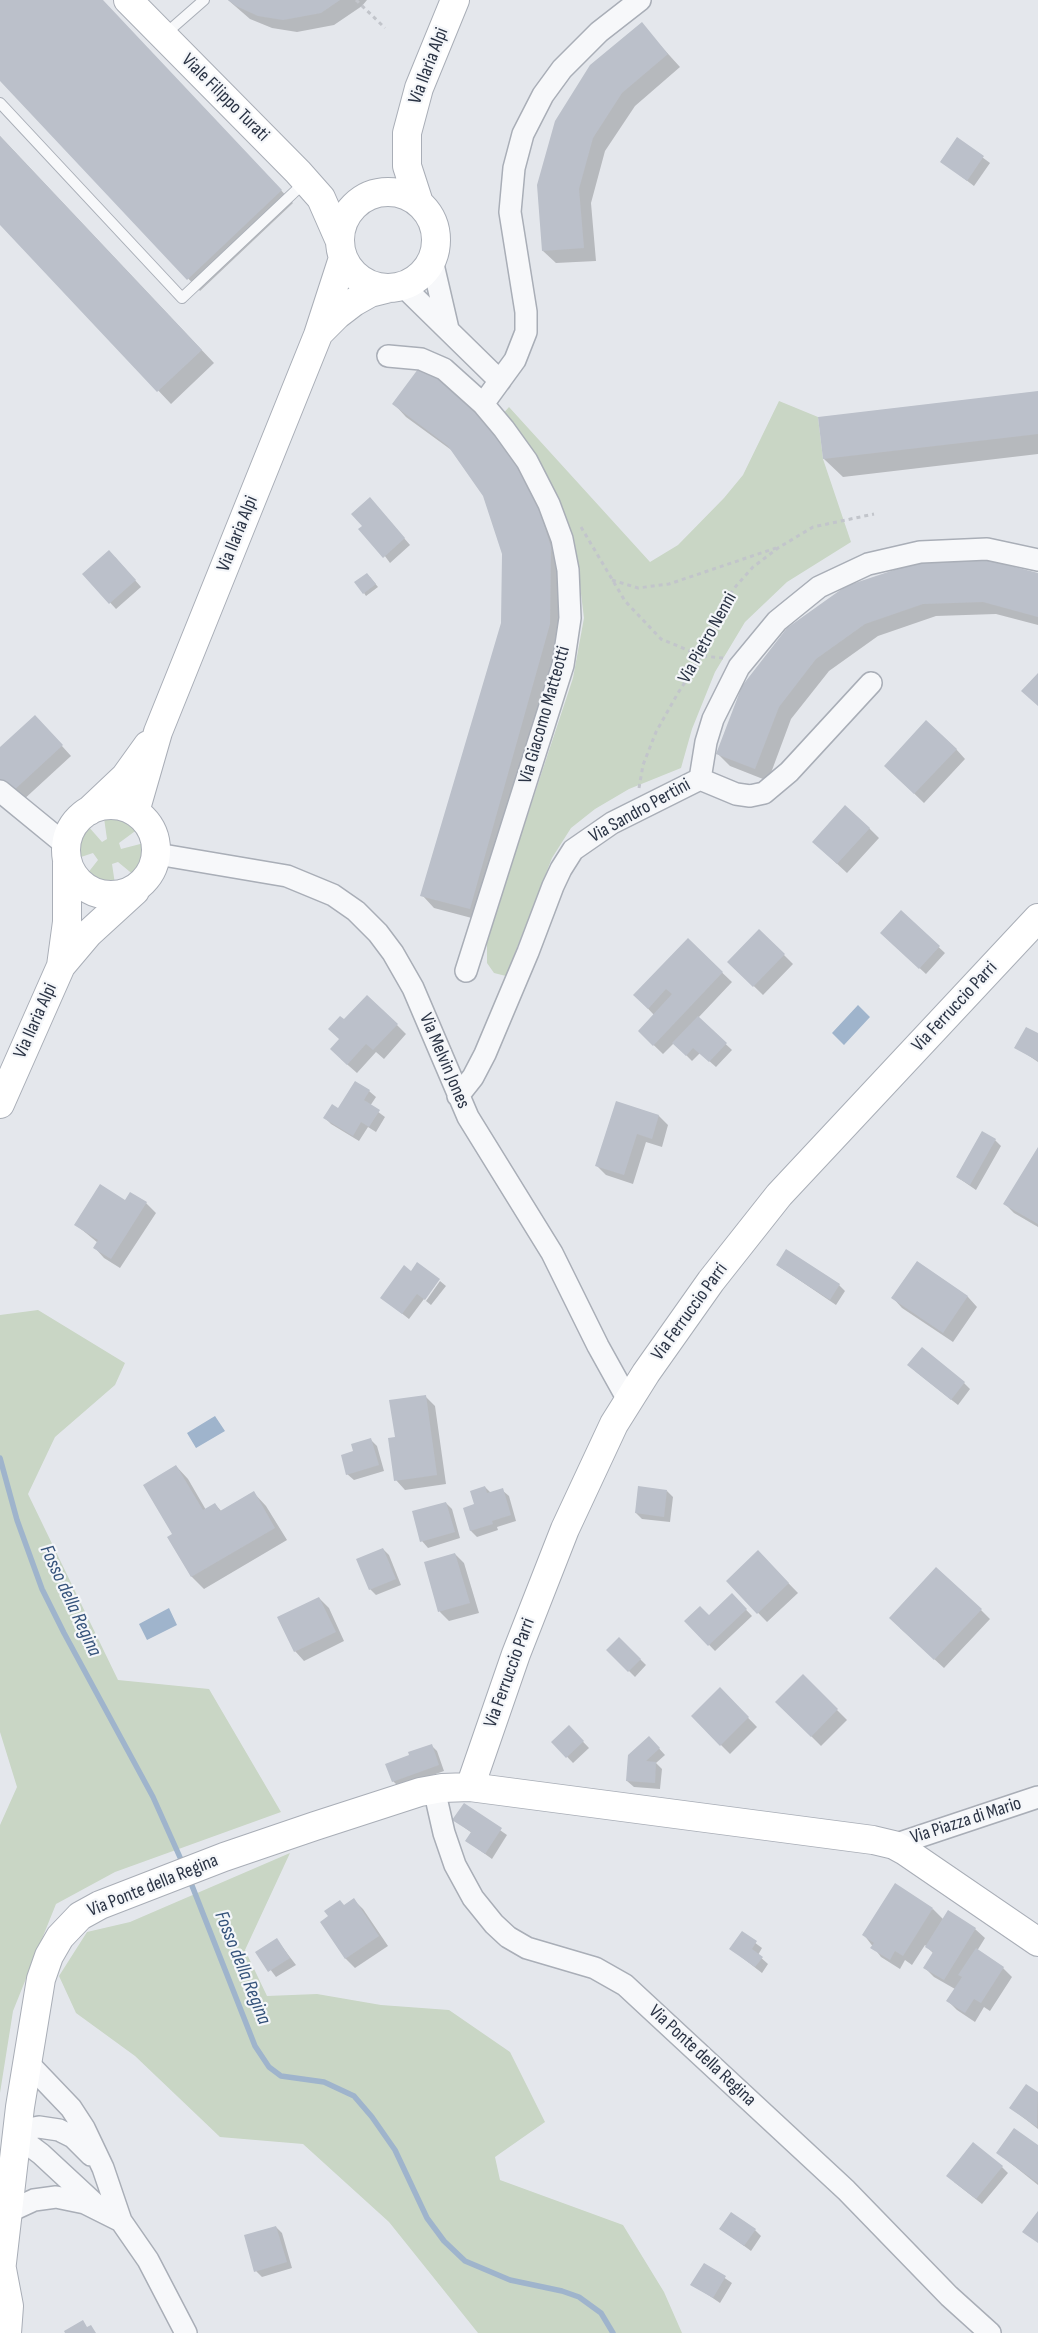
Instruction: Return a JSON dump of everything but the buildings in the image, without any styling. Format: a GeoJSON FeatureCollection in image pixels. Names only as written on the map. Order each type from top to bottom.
{"type":"FeatureCollection","features":[{"type":"Feature","properties":{"kind":"street","name":"Viale Filippo Turati"},"geometry":{"type":"LineString","coordinates":[[128,0],[313,190],[341,249]]}},
{"type":"Feature","properties":{"kind":"street","name":"Via Ilaria Alpi"},"geometry":{"type":"LineString","coordinates":[[419,203],[406,166],[407,133],[419,88],[455,0]]}},
{"type":"Feature","properties":{"kind":"street"},"geometry":{"type":"LineString","coordinates":[[483,404],[519,353],[525,338],[527,325],[510,212],[514,168],[523,134],[543,95],[562,69],[599,32],[640,0]]}},
{"type":"Feature","properties":{"kind":"street","name":"Via Ilaria Alpi"},"geometry":{"type":"LineString","coordinates":[[362,200],[387,170],[407,133]]}},
{"type":"Feature","properties":{"kind":"street"},"geometry":{"type":"LineString","coordinates":[[313,190],[362,200]]}},
{"type":"Feature","properties":{"kind":"street"},"geometry":{"type":"LineString","coordinates":[[379,192],[393,192],[407,196],[419,203],[429,215],[435,229],[436,245],[432,260],[420,276],[395,287],[373,286],[360,280],[350,270],[341,249],[342,226],[348,213],[362,200],[379,192]]}},
{"type":"Feature","properties":{"kind":"street","name":"Via Ilaria Alpi"},"geometry":{"type":"LineString","coordinates":[[135,812],[158,732],[318,335],[341,249]]}},
{"type":"Feature","properties":{"kind":"street"},"geometry":{"type":"LineString","coordinates":[[432,260],[448,329]]}},
{"type":"Feature","properties":{"kind":"street","name":"Via Ilaria Alpi"},"geometry":{"type":"LineString","coordinates":[[318,335],[336,315],[354,302],[370,293],[395,287]]}},
{"type":"Feature","properties":{"kind":"street"},"geometry":{"type":"LineString","coordinates":[[395,287],[448,329],[500,381]]}},
{"type":"Feature","properties":{"kind":"street","name":"Via Giacomo Matteotti"},"geometry":{"type":"LineString","coordinates":[[388,356],[412,357],[436,365],[483,404],[519,449],[549,504],[562,539],[569,583],[570,618],[565,654],[466,971]]}},
{"type":"Feature","properties":{"kind":"street"},"geometry":{"type":"LineString","coordinates":[[700,778],[705,747],[713,719],[728,685],[743,661],[767,631],[806,596],[830,581],[868,564],[920,552],[965,548],[1006,552],[1038,560]]}},
{"type":"Feature","properties":{"kind":"street","name":"Via Sandro Pertini"},"geometry":{"type":"LineString","coordinates":[[458,1096],[473,1077],[485,1054],[564,864],[578,846],[634,810],[700,778],[736,794],[750,796],[764,792],[789,772],[871,683]]}},
{"type":"Feature","properties":{"kind":"street","name":"Via Ilaria Alpi"},"geometry":{"type":"LineString","coordinates":[[89,811],[125,777],[158,732]]}},
{"type":"Feature","properties":{"kind":"street"},"geometry":{"type":"LineString","coordinates":[[0,791],[67,854]]}},
{"type":"Feature","properties":{"kind":"street"},"geometry":{"type":"LineString","coordinates":[[112,805],[124,807],[135,812],[145,820],[152,830],[156,841],[157,854],[154,865],[141,885],[130,892],[118,896],[105,896],[92,892],[81,885],[73,875],[67,854],[70,832],[78,820],[89,811],[112,805]]}},
{"type":"Feature","properties":{"kind":"street","name":"Via Ilaria Alpi"},"geometry":{"type":"LineString","coordinates":[[0,1104],[60,966],[66,922],[67,854]]}},
{"type":"Feature","properties":{"kind":"street","name":"Via Melvin Jones"},"geometry":{"type":"LineString","coordinates":[[157,854],[288,876],[326,891],[356,911],[382,938],[408,978],[458,1096],[475,1130],[552,1253],[598,1346],[628,1400]]}},
{"type":"Feature","properties":{"kind":"street","name":"Via Ilaria Alpi"},"geometry":{"type":"LineString","coordinates":[[60,966],[88,934],[141,885]]}},
{"type":"Feature","properties":{"kind":"street","name":"Via Ferruccio Parri"},"geometry":{"type":"LineString","coordinates":[[470,1787],[516,1654],[548,1572],[600,1452],[628,1400],[711,1281],[773,1203],[1038,918]]}},
{"type":"Feature","properties":{"kind":"street","name":"Via Ponte della Regina"},"geometry":{"type":"LineString","coordinates":[[7,2333],[9,2306],[1,2275],[17,2133],[43,1973],[60,1937],[87,1911],[224,1857],[434,1789],[470,1787],[873,1840],[894,1845],[929,1866],[980,1904],[1038,1942]]}},
{"type":"Feature","properties":{"kind":"street","name":"Via Ponte della Regina"},"geometry":{"type":"LineString","coordinates":[[434,1789],[444,1833],[455,1865],[473,1898],[494,1924],[514,1941],[527,1948],[595,1968],[625,1986],[846,2190],[949,2296],[990,2333]]}},
{"type":"Feature","properties":{"kind":"street","name":"Via Piazza di Mario"},"geometry":{"type":"LineString","coordinates":[[894,1845],[1038,1798]]}},
{"type":"Feature","properties":{"kind":"street"},"geometry":{"type":"LineString","coordinates":[[28,2062],[78,2118],[90,2138],[102,2168],[112,2217]]}},
{"type":"Feature","properties":{"kind":"street"},"geometry":{"type":"LineString","coordinates":[[17,2133],[46,2127],[66,2133],[85,2147],[102,2168]]}},
{"type":"Feature","properties":{"kind":"street"},"geometry":{"type":"LineString","coordinates":[[17,2133],[112,2217],[148,2260],[186,2333]]}},
{"type":"Feature","properties":{"kind":"street"},"geometry":{"type":"LineString","coordinates":[[8,2212],[34,2200],[56,2197],[79,2201],[112,2217]]}},
{"type":"Feature","properties":{"kind":"lane"},"geometry":{"type":"LineString","coordinates":[[163,35],[204,0]]}},
{"type":"Feature","properties":{"kind":"lane"},"geometry":{"type":"LineString","coordinates":[[0,103],[182,298],[313,190]]}},
{"type":"Feature","properties":{"kind":"path"},"geometry":{"type":"LineString","coordinates":[[356,0],[385,28]]}},
{"type":"Feature","properties":{"kind":"path"},"geometry":{"type":"LineString","coordinates":[[549,504],[577,521],[625,601],[661,639],[702,656],[743,661]]}},
{"type":"Feature","properties":{"kind":"path","name":"Via Pietro Nenni"},"geometry":{"type":"LineString","coordinates":[[634,810],[643,765],[656,732],[702,656],[724,603],[732,591],[753,567],[778,548],[813,527],[874,514]]}},
{"type":"Feature","properties":{"kind":"path"},"geometry":{"type":"LineString","coordinates":[[612,580],[638,588],[669,584],[778,548]]}},
{"type":"Feature","properties":{"kind":"green space"},"geometry":{"type":"Polygon","coordinates":[[[779,401],[818,417],[823,459],[851,542],[787,582],[745,622],[715,672],[692,729],[681,768],[629,789],[595,809],[571,828],[552,858],[506,976],[494,973],[487,963],[487,938],[573,678],[584,618],[575,545],[555,494],[500,417],[509,407],[650,562],[678,545],[724,498],[743,475],[779,401]]]}},
{"type":"Feature","properties":{"kind":"green space"},"geometry":{"type":"Polygon","coordinates":[[[104,818],[120,818],[130,822],[138,829],[119,843],[121,849],[144,843],[146,849],[144,861],[135,876],[118,862],[112,864],[115,884],[110,885],[99,883],[87,874],[98,860],[93,853],[78,858],[78,846],[88,826],[102,842],[107,839],[104,818]]]}},
{"type":"Feature","properties":{"kind":"green space"},"geometry":{"type":"Polygon","coordinates":[[[38,1310],[125,1363],[115,1385],[55,1437],[28,1494],[118,1680],[209,1689],[281,1812],[115,1872],[56,1904],[13,2011],[0,2093],[0,1825],[17,1787],[0,1732],[0,1315],[38,1310]]]}},
{"type":"Feature","properties":{"kind":"green space"},"geometry":{"type":"Polygon","coordinates":[[[290,1853],[245,1950],[267,1996],[317,1994],[381,2005],[449,2010],[510,2052],[545,2122],[495,2157],[500,2180],[623,2225],[664,2292],[682,2333],[478,2333],[389,2222],[303,2144],[220,2137],[135,2056],[76,2013],[59,1976],[87,1932],[130,1922],[290,1853]]]}},
{"type":"Feature","properties":{"kind":"water"},"geometry":{"type":"Polygon","coordinates":[[[858,1005],[870,1017],[844,1045],[832,1033],[858,1005]]]}},
{"type":"Feature","properties":{"kind":"water"},"geometry":{"type":"Polygon","coordinates":[[[215,1416],[225,1431],[196,1448],[187,1433],[215,1416]]]}},
{"type":"Feature","properties":{"kind":"water"},"geometry":{"type":"Polygon","coordinates":[[[169,1608],[177,1625],[147,1640],[139,1624],[169,1608]]]}},
{"type":"Feature","properties":{"kind":"waterway","name":"Fosso della Regina"},"geometry":{"type":"LineString","coordinates":[[0,1458],[17,1520],[42,1589],[153,1797],[183,1864]]}},
{"type":"Feature","properties":{"kind":"waterway","name":"Fosso della Regina"},"geometry":{"type":"LineString","coordinates":[[189,1878],[255,2046],[269,2067],[281,2076],[324,2082],[354,2096],[372,2117],[395,2150],[427,2218],[444,2241],[465,2261],[510,2280],[562,2291],[579,2297],[601,2313],[613,2333]]}}]}
